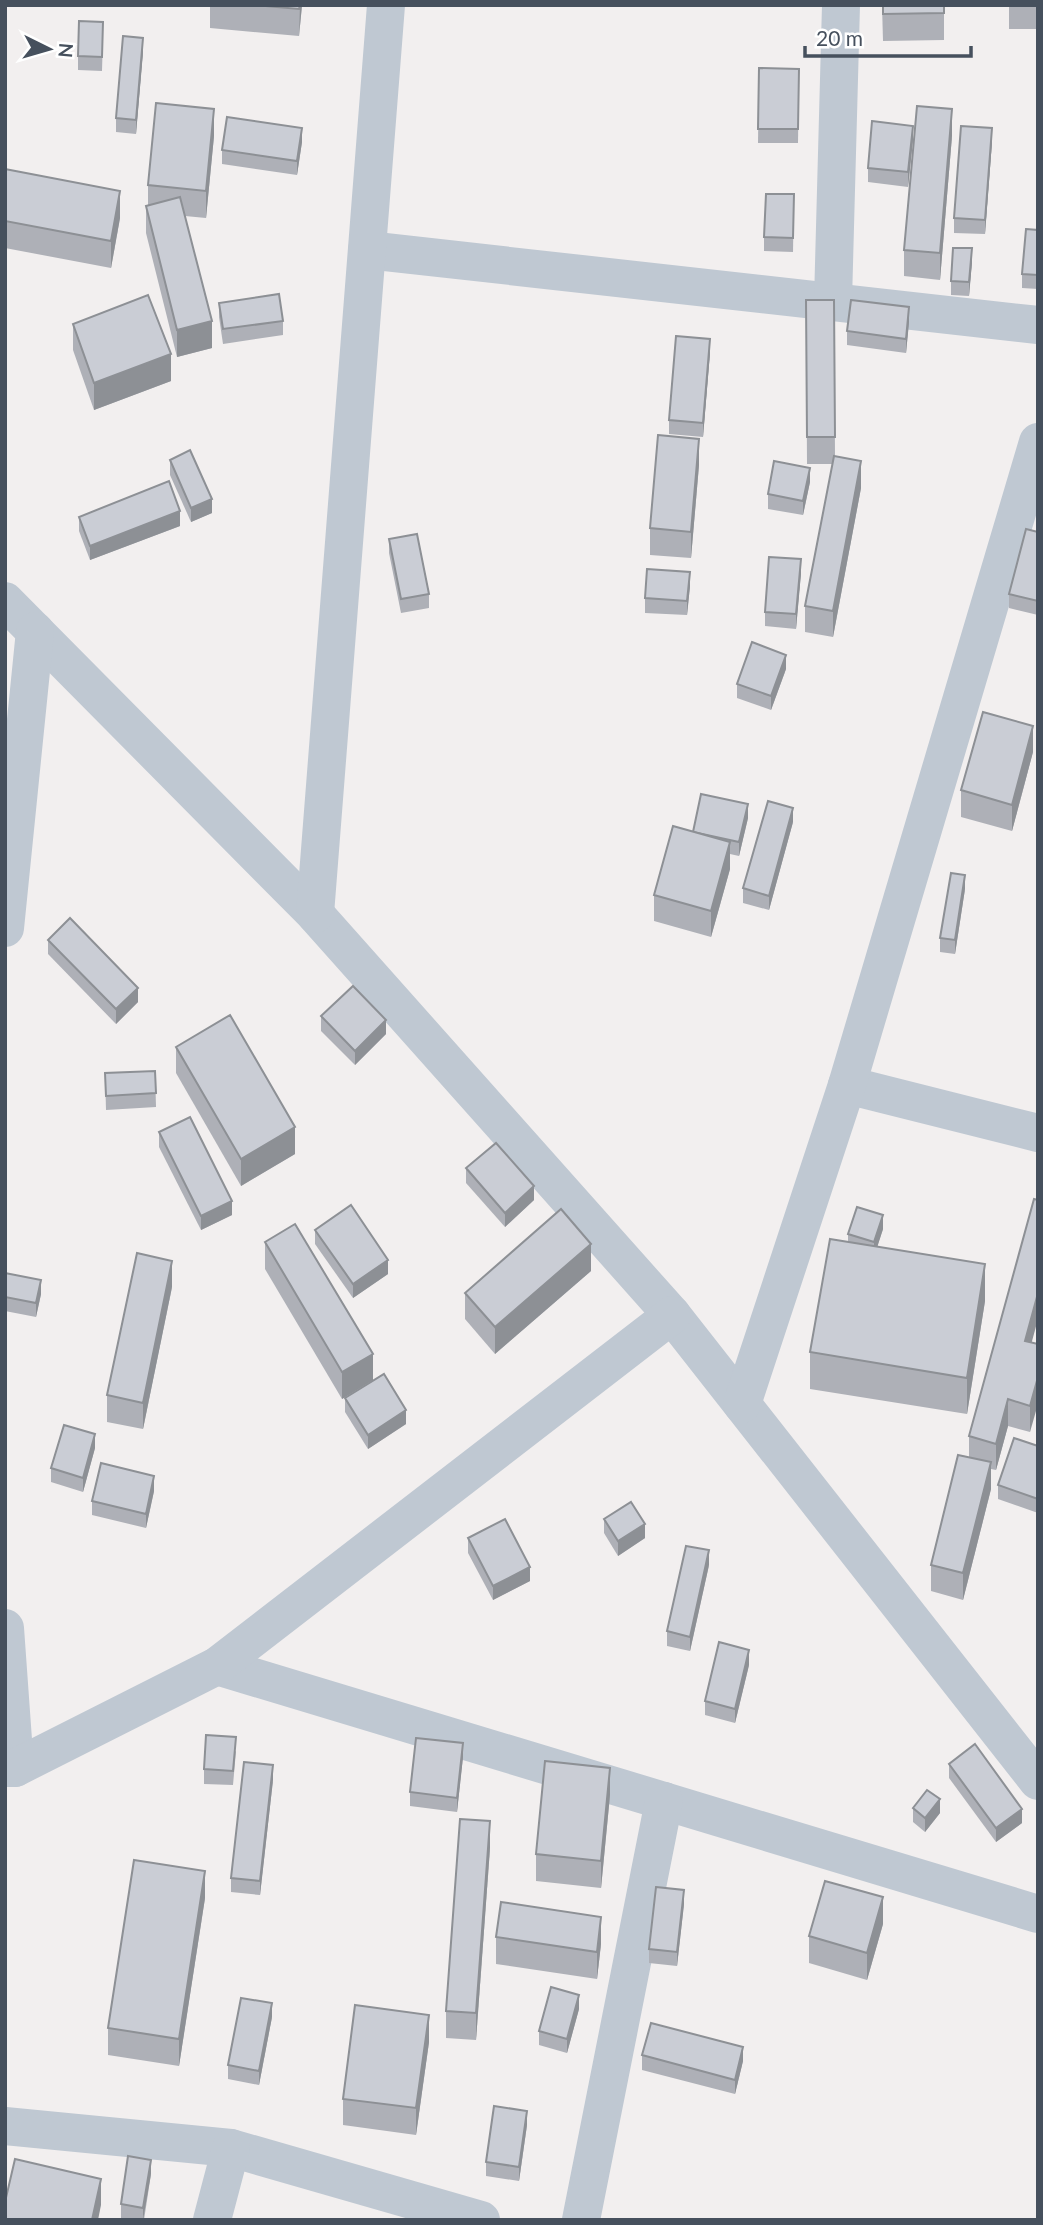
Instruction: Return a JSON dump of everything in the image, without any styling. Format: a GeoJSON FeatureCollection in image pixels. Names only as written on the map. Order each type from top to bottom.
{"type":"FeatureCollection","features":[{"type":"Feature","properties":{"kind":"street"},"geometry":{"type":"LineString","coordinates":[[315,914],[386,5]]}},
{"type":"Feature","properties":{"kind":"street"},"geometry":{"type":"LineString","coordinates":[[833,301],[841,5]]}},
{"type":"Feature","properties":{"kind":"street"},"geometry":{"type":"LineString","coordinates":[[367,250],[1038,325]]}},
{"type":"Feature","properties":{"kind":"street"},"geometry":{"type":"LineString","coordinates":[[742,1404],[847,1085],[1038,442]]}},
{"type":"Feature","properties":{"kind":"street"},"geometry":{"type":"LineString","coordinates":[[5,601],[315,914],[672,1315],[1038,1781]]}},
{"type":"Feature","properties":{"kind":"street"},"geometry":{"type":"LineString","coordinates":[[5,928],[35,631]]}},
{"type":"Feature","properties":{"kind":"street"},"geometry":{"type":"LineString","coordinates":[[847,1085],[1038,1133]]}},
{"type":"Feature","properties":{"kind":"street"},"geometry":{"type":"LineString","coordinates":[[5,1628],[10,1768],[217,1666],[672,1315]]}},
{"type":"Feature","properties":{"kind":"street"},"geometry":{"type":"LineString","coordinates":[[217,1666],[1038,1914]]}},
{"type":"Feature","properties":{"kind":"street"},"geometry":{"type":"LineString","coordinates":[[581,2220],[664,1801]]}},
{"type":"Feature","properties":{"kind":"street"},"geometry":{"type":"LineString","coordinates":[[5,2126],[231,2148],[481,2220]]}},
{"type":"Feature","properties":{"kind":"street"},"geometry":{"type":"LineString","coordinates":[[212,2220],[231,2148]]}},
{"type":"Feature","properties":{"kind":"building"},"geometry":{"type":"Polygon","coordinates":[[[253,5],[300,5],[299,9],[253,5]]]}},
{"type":"Feature","properties":{"kind":"building"},"geometry":{"type":"Polygon","coordinates":[[[883,5],[944,5],[944,13],[883,14],[883,5]]]}},
{"type":"Feature","properties":{"kind":"building"},"geometry":{"type":"Polygon","coordinates":[[[79,21],[103,22],[102,57],[78,56],[79,21]]]}},
{"type":"Feature","properties":{"kind":"building"},"geometry":{"type":"Polygon","coordinates":[[[123,36],[143,38],[136,120],[116,118],[123,36]]]}},
{"type":"Feature","properties":{"kind":"building"},"geometry":{"type":"Polygon","coordinates":[[[759,68],[799,69],[798,129],[758,129],[759,68]]]}},
{"type":"Feature","properties":{"kind":"building"},"geometry":{"type":"Polygon","coordinates":[[[156,103],[214,109],[206,191],[148,185],[156,103]]]}},
{"type":"Feature","properties":{"kind":"building"},"geometry":{"type":"Polygon","coordinates":[[[917,106],[952,109],[940,253],[904,250],[917,106]]]}},
{"type":"Feature","properties":{"kind":"building"},"geometry":{"type":"Polygon","coordinates":[[[227,117],[302,128],[297,161],[222,150],[227,117]]]}},
{"type":"Feature","properties":{"kind":"building"},"geometry":{"type":"Polygon","coordinates":[[[872,121],[913,126],[908,172],[868,168],[872,121]]]}},
{"type":"Feature","properties":{"kind":"building"},"geometry":{"type":"Polygon","coordinates":[[[961,126],[992,128],[985,220],[954,218],[961,126]]]}},
{"type":"Feature","properties":{"kind":"building"},"geometry":{"type":"Polygon","coordinates":[[[5,169],[120,191],[111,241],[5,221],[5,169]]]}},
{"type":"Feature","properties":{"kind":"building"},"geometry":{"type":"Polygon","coordinates":[[[766,194],[794,194],[793,238],[764,237],[766,194]]]}},
{"type":"Feature","properties":{"kind":"building"},"geometry":{"type":"Polygon","coordinates":[[[180,197],[212,321],[177,330],[146,206],[180,197]]]}},
{"type":"Feature","properties":{"kind":"building"},"geometry":{"type":"Polygon","coordinates":[[[1026,229],[1038,230],[1038,275],[1022,274],[1026,229]]]}},
{"type":"Feature","properties":{"kind":"building"},"geometry":{"type":"Polygon","coordinates":[[[953,248],[972,248],[969,282],[951,281],[953,248]]]}},
{"type":"Feature","properties":{"kind":"building"},"geometry":{"type":"Polygon","coordinates":[[[279,294],[283,321],[223,329],[219,303],[279,294]]]}},
{"type":"Feature","properties":{"kind":"building"},"geometry":{"type":"Polygon","coordinates":[[[148,295],[171,354],[94,383],[73,324],[148,295]]]}},
{"type":"Feature","properties":{"kind":"building"},"geometry":{"type":"Polygon","coordinates":[[[806,300],[834,300],[835,437],[807,437],[806,300]]]}},
{"type":"Feature","properties":{"kind":"building"},"geometry":{"type":"Polygon","coordinates":[[[851,300],[909,307],[906,339],[847,331],[851,300]]]}},
{"type":"Feature","properties":{"kind":"building"},"geometry":{"type":"Polygon","coordinates":[[[676,336],[710,339],[703,423],[669,420],[676,336]]]}},
{"type":"Feature","properties":{"kind":"building"},"geometry":{"type":"Polygon","coordinates":[[[658,435],[699,439],[691,532],[650,528],[658,435]]]}},
{"type":"Feature","properties":{"kind":"building"},"geometry":{"type":"Polygon","coordinates":[[[190,450],[212,499],[191,508],[170,460],[190,450]]]}},
{"type":"Feature","properties":{"kind":"building"},"geometry":{"type":"Polygon","coordinates":[[[834,456],[861,461],[833,611],[805,606],[834,456]]]}},
{"type":"Feature","properties":{"kind":"building"},"geometry":{"type":"Polygon","coordinates":[[[774,461],[810,468],[803,501],[768,494],[774,461]]]}},
{"type":"Feature","properties":{"kind":"building"},"geometry":{"type":"Polygon","coordinates":[[[169,481],[180,511],[90,546],[79,517],[169,481]]]}},
{"type":"Feature","properties":{"kind":"building"},"geometry":{"type":"Polygon","coordinates":[[[1026,529],[1038,532],[1038,601],[1009,594],[1026,529]]]}},
{"type":"Feature","properties":{"kind":"building"},"geometry":{"type":"Polygon","coordinates":[[[417,534],[429,594],[401,599],[389,539],[417,534]]]}},
{"type":"Feature","properties":{"kind":"building"},"geometry":{"type":"Polygon","coordinates":[[[769,557],[801,559],[796,614],[765,612],[769,557]]]}},
{"type":"Feature","properties":{"kind":"building"},"geometry":{"type":"Polygon","coordinates":[[[647,569],[690,572],[687,601],[645,598],[647,569]]]}},
{"type":"Feature","properties":{"kind":"building"},"geometry":{"type":"Polygon","coordinates":[[[752,642],[786,655],[771,696],[737,684],[752,642]]]}},
{"type":"Feature","properties":{"kind":"building"},"geometry":{"type":"Polygon","coordinates":[[[983,712],[1033,726],[1012,805],[961,790],[983,712]]]}},
{"type":"Feature","properties":{"kind":"building"},"geometry":{"type":"Polygon","coordinates":[[[701,794],[748,804],[739,842],[693,832],[701,794]]]}},
{"type":"Feature","properties":{"kind":"building"},"geometry":{"type":"Polygon","coordinates":[[[768,801],[793,808],[769,896],[743,888],[768,801]]]}},
{"type":"Feature","properties":{"kind":"building"},"geometry":{"type":"Polygon","coordinates":[[[673,826],[730,842],[711,911],[654,895],[673,826]]]}},
{"type":"Feature","properties":{"kind":"building"},"geometry":{"type":"Polygon","coordinates":[[[951,873],[965,875],[955,940],[940,938],[951,873]]]}},
{"type":"Feature","properties":{"kind":"building"},"geometry":{"type":"Polygon","coordinates":[[[70,918],[138,988],[116,1009],[48,940],[70,918]]]}},
{"type":"Feature","properties":{"kind":"building"},"geometry":{"type":"Polygon","coordinates":[[[353,986],[386,1020],[355,1051],[321,1016],[353,986]]]}},
{"type":"Feature","properties":{"kind":"building"},"geometry":{"type":"Polygon","coordinates":[[[230,1015],[295,1127],[241,1159],[176,1047],[230,1015]]]}},
{"type":"Feature","properties":{"kind":"building"},"geometry":{"type":"Polygon","coordinates":[[[155,1071],[156,1093],[106,1096],[105,1073],[155,1071]]]}},
{"type":"Feature","properties":{"kind":"building"},"geometry":{"type":"Polygon","coordinates":[[[190,1117],[232,1201],[201,1216],[159,1132],[190,1117]]]}},
{"type":"Feature","properties":{"kind":"building"},"geometry":{"type":"Polygon","coordinates":[[[496,1143],[534,1186],[505,1213],[466,1168],[496,1143]]]}},
{"type":"Feature","properties":{"kind":"building"},"geometry":{"type":"Polygon","coordinates":[[[1034,1199],[1038,1200],[1038,1293],[1025,1341],[1038,1344],[1038,1377],[1030,1406],[1008,1399],[996,1444],[969,1436],[1034,1199]]]}},
{"type":"Feature","properties":{"kind":"building"},"geometry":{"type":"Polygon","coordinates":[[[351,1205],[388,1260],[353,1284],[315,1230],[351,1205]]]}},
{"type":"Feature","properties":{"kind":"building"},"geometry":{"type":"Polygon","coordinates":[[[857,1207],[883,1215],[874,1242],[848,1234],[857,1207]]]}},
{"type":"Feature","properties":{"kind":"building"},"geometry":{"type":"Polygon","coordinates":[[[561,1209],[591,1244],[495,1327],[465,1293],[561,1209]]]}},
{"type":"Feature","properties":{"kind":"building"},"geometry":{"type":"Polygon","coordinates":[[[295,1224],[373,1354],[342,1372],[265,1242],[295,1224]]]}},
{"type":"Feature","properties":{"kind":"building"},"geometry":{"type":"Polygon","coordinates":[[[830,1239],[985,1264],[967,1378],[810,1352],[830,1239]]]}},
{"type":"Feature","properties":{"kind":"building"},"geometry":{"type":"Polygon","coordinates":[[[137,1253],[172,1261],[143,1403],[107,1395],[137,1253]]]}},
{"type":"Feature","properties":{"kind":"building"},"geometry":{"type":"Polygon","coordinates":[[[5,1273],[41,1280],[36,1303],[5,1297],[5,1273]]]}},
{"type":"Feature","properties":{"kind":"building"},"geometry":{"type":"Polygon","coordinates":[[[384,1374],[406,1410],[368,1435],[345,1398],[384,1374]]]}},
{"type":"Feature","properties":{"kind":"building"},"geometry":{"type":"Polygon","coordinates":[[[64,1425],[95,1434],[83,1478],[51,1468],[64,1425]]]}},
{"type":"Feature","properties":{"kind":"building"},"geometry":{"type":"Polygon","coordinates":[[[1014,1438],[1038,1446],[1038,1499],[998,1485],[1014,1438]]]}},
{"type":"Feature","properties":{"kind":"building"},"geometry":{"type":"Polygon","coordinates":[[[958,1455],[991,1462],[963,1573],[931,1565],[958,1455]]]}},
{"type":"Feature","properties":{"kind":"building"},"geometry":{"type":"Polygon","coordinates":[[[101,1463],[154,1476],[146,1514],[92,1501],[101,1463]]]}},
{"type":"Feature","properties":{"kind":"building"},"geometry":{"type":"Polygon","coordinates":[[[631,1502],[645,1524],[618,1541],[604,1519],[631,1502]]]}},
{"type":"Feature","properties":{"kind":"building"},"geometry":{"type":"Polygon","coordinates":[[[505,1519],[530,1567],[493,1586],[468,1538],[505,1519]]]}},
{"type":"Feature","properties":{"kind":"building"},"geometry":{"type":"Polygon","coordinates":[[[686,1546],[709,1550],[690,1637],[667,1631],[686,1546]]]}},
{"type":"Feature","properties":{"kind":"building"},"geometry":{"type":"Polygon","coordinates":[[[719,1642],[749,1650],[735,1709],[705,1701],[719,1642]]]}},
{"type":"Feature","properties":{"kind":"building"},"geometry":{"type":"Polygon","coordinates":[[[206,1735],[236,1737],[233,1771],[204,1769],[206,1735]]]}},
{"type":"Feature","properties":{"kind":"building"},"geometry":{"type":"Polygon","coordinates":[[[416,1738],[463,1743],[457,1798],[410,1792],[416,1738]]]}},
{"type":"Feature","properties":{"kind":"building"},"geometry":{"type":"Polygon","coordinates":[[[975,1744],[1022,1809],[996,1828],[949,1764],[975,1744]]]}},
{"type":"Feature","properties":{"kind":"building"},"geometry":{"type":"Polygon","coordinates":[[[545,1761],[610,1768],[601,1861],[536,1854],[545,1761]]]}},
{"type":"Feature","properties":{"kind":"building"},"geometry":{"type":"Polygon","coordinates":[[[244,1762],[273,1765],[260,1881],[231,1878],[244,1762]]]}},
{"type":"Feature","properties":{"kind":"building"},"geometry":{"type":"Polygon","coordinates":[[[927,1790],[940,1799],[925,1818],[913,1808],[927,1790]]]}},
{"type":"Feature","properties":{"kind":"building"},"geometry":{"type":"Polygon","coordinates":[[[460,1819],[490,1821],[476,2013],[446,2011],[460,1819]]]}},
{"type":"Feature","properties":{"kind":"building"},"geometry":{"type":"Polygon","coordinates":[[[134,1860],[205,1871],[179,2039],[108,2028],[134,1860]]]}},
{"type":"Feature","properties":{"kind":"building"},"geometry":{"type":"Polygon","coordinates":[[[825,1881],[883,1897],[867,1953],[809,1936],[825,1881]]]}},
{"type":"Feature","properties":{"kind":"building"},"geometry":{"type":"Polygon","coordinates":[[[656,1887],[684,1890],[677,1952],[649,1949],[656,1887]]]}},
{"type":"Feature","properties":{"kind":"building"},"geometry":{"type":"Polygon","coordinates":[[[501,1902],[601,1917],[597,1952],[496,1937],[501,1902]]]}},
{"type":"Feature","properties":{"kind":"building"},"geometry":{"type":"Polygon","coordinates":[[[551,1987],[579,1995],[567,2039],[539,2031],[551,1987]]]}},
{"type":"Feature","properties":{"kind":"building"},"geometry":{"type":"Polygon","coordinates":[[[241,1998],[272,2003],[259,2071],[228,2065],[241,1998]]]}},
{"type":"Feature","properties":{"kind":"building"},"geometry":{"type":"Polygon","coordinates":[[[355,2005],[429,2015],[416,2108],[343,2099],[355,2005]]]}},
{"type":"Feature","properties":{"kind":"building"},"geometry":{"type":"Polygon","coordinates":[[[651,2023],[743,2047],[735,2080],[642,2055],[651,2023]]]}},
{"type":"Feature","properties":{"kind":"building"},"geometry":{"type":"Polygon","coordinates":[[[494,2106],[527,2111],[519,2167],[486,2162],[494,2106]]]}},
{"type":"Feature","properties":{"kind":"building"},"geometry":{"type":"Polygon","coordinates":[[[128,2156],[151,2160],[143,2208],[121,2204],[128,2156]]]}},
{"type":"Feature","properties":{"kind":"building"},"geometry":{"type":"Polygon","coordinates":[[[15,2159],[101,2179],[92,2220],[5,2220],[5,2202],[15,2159]]]}}]}
